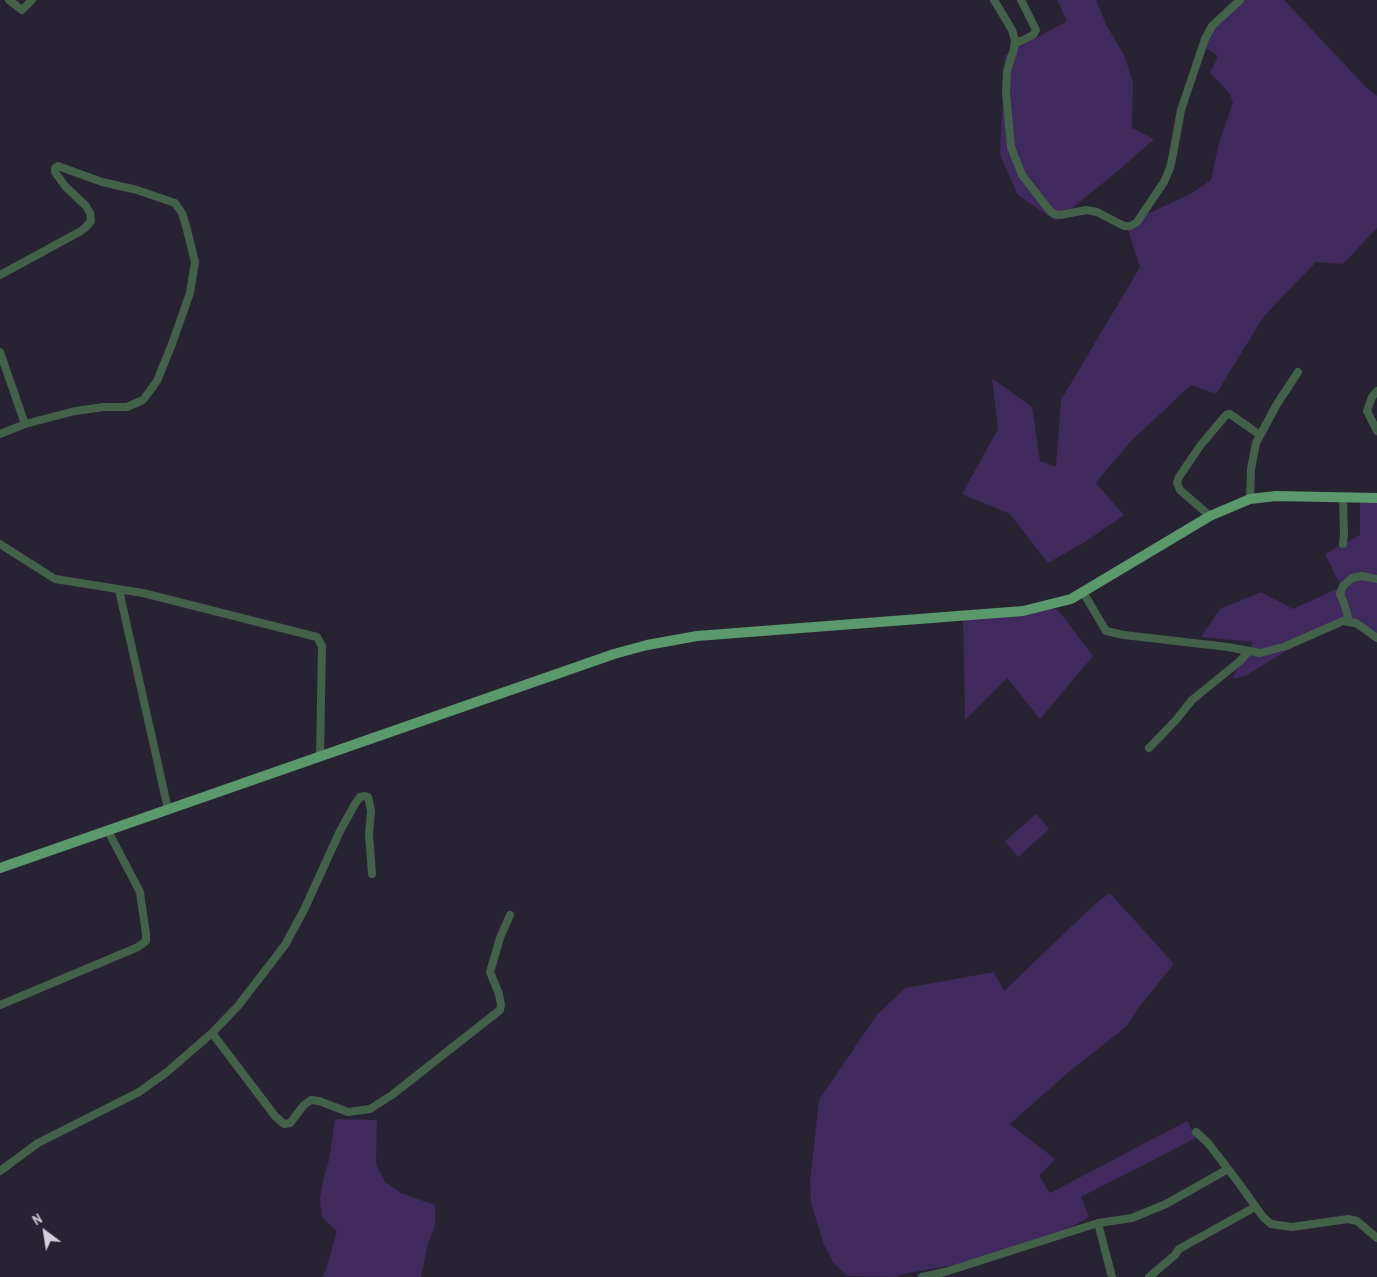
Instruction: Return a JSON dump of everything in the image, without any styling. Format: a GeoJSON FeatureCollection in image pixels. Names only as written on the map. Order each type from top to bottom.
{"type":"FeatureCollection","features":[{"type":"Feature","properties":{"kind":"main road"},"geometry":{"type":"LineString","coordinates":[[0,868],[614,654],[647,645],[697,636],[1023,611],[1071,599],[1210,516],[1250,499],[1276,496],[1377,498]]}},
{"type":"Feature","properties":{"kind":"street"},"geometry":{"type":"LineString","coordinates":[[9,0],[22,10],[32,0]]}},
{"type":"Feature","properties":{"kind":"street"},"geometry":{"type":"LineString","coordinates":[[994,0],[1012,30],[1015,44],[1007,72],[1006,92],[1012,147],[1022,175],[1054,214],[1060,215],[1087,210],[1097,212],[1124,226],[1131,226],[1137,222],[1156,195],[1170,168],[1181,110],[1204,39],[1212,26],[1240,0]]}},
{"type":"Feature","properties":{"kind":"street"},"geometry":{"type":"LineString","coordinates":[[1015,44],[1034,35],[1036,30],[1020,0]]}},
{"type":"Feature","properties":{"kind":"street"},"geometry":{"type":"LineString","coordinates":[[0,275],[81,231],[91,221],[90,213],[86,206],[65,186],[55,172],[55,168],[58,166],[102,182],[137,190],[175,203],[182,213],[194,256],[194,277],[184,313],[157,381],[143,400],[127,407],[104,407],[76,411],[25,424],[0,434]]}},
{"type":"Feature","properties":{"kind":"street"},"geometry":{"type":"LineString","coordinates":[[0,352],[25,424]]}},
{"type":"Feature","properties":{"kind":"street"},"geometry":{"type":"LineString","coordinates":[[1250,499],[1252,456],[1260,435],[1298,372]]}},
{"type":"Feature","properties":{"kind":"street"},"geometry":{"type":"LineString","coordinates":[[1377,391],[1368,404],[1367,411],[1377,431]]}},
{"type":"Feature","properties":{"kind":"street"},"geometry":{"type":"LineString","coordinates":[[1210,516],[1180,490],[1177,483],[1178,477],[1200,446],[1226,415],[1230,414],[1260,435]]}},
{"type":"Feature","properties":{"kind":"street"},"geometry":{"type":"LineString","coordinates":[[1343,497],[1343,544]]}},
{"type":"Feature","properties":{"kind":"street"},"geometry":{"type":"LineString","coordinates":[[0,544],[55,578],[143,593],[317,637],[322,646],[320,757]]}},
{"type":"Feature","properties":{"kind":"street"},"geometry":{"type":"LineString","coordinates":[[1349,621],[1340,594],[1343,586],[1352,578],[1362,576],[1377,579]]}},
{"type":"Feature","properties":{"kind":"street"},"geometry":{"type":"LineString","coordinates":[[119,590],[168,809]]}},
{"type":"Feature","properties":{"kind":"street"},"geometry":{"type":"LineString","coordinates":[[1084,592],[1103,627],[1110,632],[1163,641],[1228,647],[1260,653],[1269,652],[1343,621],[1349,621],[1363,627],[1377,638]]}},
{"type":"Feature","properties":{"kind":"street"},"geometry":{"type":"LineString","coordinates":[[1149,748],[1192,700],[1240,661],[1248,652]]}},
{"type":"Feature","properties":{"kind":"street"},"geometry":{"type":"LineString","coordinates":[[0,1171],[38,1143],[139,1092],[173,1068],[212,1033],[238,1006],[285,944],[304,910],[355,804],[360,797],[365,796],[368,797],[370,811],[369,835],[372,874]]}},
{"type":"Feature","properties":{"kind":"street"},"geometry":{"type":"LineString","coordinates":[[0,1005],[138,947],[146,941],[140,892],[108,831]]}},
{"type":"Feature","properties":{"kind":"street"},"geometry":{"type":"LineString","coordinates":[[212,1033],[275,1116],[284,1124],[290,1123],[304,1105],[314,1100],[344,1112],[358,1112],[370,1109],[386,1099],[500,1010],[499,994],[490,972],[500,938],[510,915]]}},
{"type":"Feature","properties":{"kind":"street"},"geometry":{"type":"LineString","coordinates":[[1196,1132],[1228,1169],[1263,1217],[1271,1224],[1282,1227],[1314,1225],[1348,1219],[1357,1222],[1377,1238]]}},
{"type":"Feature","properties":{"kind":"street"},"geometry":{"type":"LineString","coordinates":[[922,1277],[945,1272],[1098,1222],[1132,1218],[1166,1204],[1228,1169]]}},
{"type":"Feature","properties":{"kind":"street"},"geometry":{"type":"LineString","coordinates":[[1150,1277],[1179,1249],[1255,1207]]}},
{"type":"Feature","properties":{"kind":"street"},"geometry":{"type":"LineString","coordinates":[[1098,1222],[1112,1277]]}},
{"type":"Feature","properties":{"kind":"shaded area"},"geometry":{"type":"Polygon","coordinates":[[[1057,0],[1096,0],[1107,26],[1124,55],[1133,82],[1132,128],[1154,139],[1056,221],[1018,195],[1000,155],[1005,55],[1067,21],[1057,0]]]}},
{"type":"Feature","properties":{"kind":"shaded area"},"geometry":{"type":"Polygon","coordinates":[[[1238,0],[1284,0],[1366,87],[1377,96],[1377,228],[1343,264],[1316,262],[1264,316],[1216,394],[1191,385],[1130,442],[1096,483],[1124,515],[1085,542],[1048,563],[1010,514],[962,494],[998,429],[992,378],[1032,407],[1040,461],[1056,467],[1061,400],[1140,267],[1126,224],[1192,193],[1211,180],[1219,143],[1233,103],[1229,93],[1210,73],[1218,56],[1199,44],[1225,11],[1238,0]]]}},
{"type":"Feature","properties":{"kind":"shaded area"},"geometry":{"type":"Polygon","coordinates":[[[1377,497],[1377,640],[1347,622],[1324,628],[1245,676],[1232,679],[1253,642],[1201,637],[1220,609],[1261,592],[1293,609],[1341,587],[1325,554],[1360,535],[1360,502],[1377,497]]]}},
{"type":"Feature","properties":{"kind":"shaded area"},"geometry":{"type":"Polygon","coordinates":[[[1050,607],[1059,611],[1093,656],[1040,719],[1007,678],[965,720],[963,617],[1050,607]]]}},
{"type":"Feature","properties":{"kind":"shaded area"},"geometry":{"type":"Polygon","coordinates":[[[1036,814],[1049,829],[1018,857],[1005,841],[1036,814]]]}},
{"type":"Feature","properties":{"kind":"shaded area"},"geometry":{"type":"Polygon","coordinates":[[[1110,893],[1174,964],[1139,1007],[1126,1027],[1071,1070],[1010,1124],[1055,1159],[1039,1176],[1050,1193],[1187,1121],[1196,1138],[1081,1197],[1089,1217],[1053,1238],[954,1265],[896,1277],[847,1276],[833,1262],[824,1245],[811,1203],[810,1182],[819,1100],[876,1016],[905,988],[994,972],[1004,991],[1095,904],[1110,893]]]}},
{"type":"Feature","properties":{"kind":"shaded area"},"geometry":{"type":"Polygon","coordinates":[[[335,1119],[377,1120],[376,1163],[385,1182],[401,1193],[435,1205],[435,1225],[428,1244],[421,1277],[322,1277],[326,1270],[337,1231],[322,1218],[320,1199],[329,1160],[335,1119]]]}}]}
